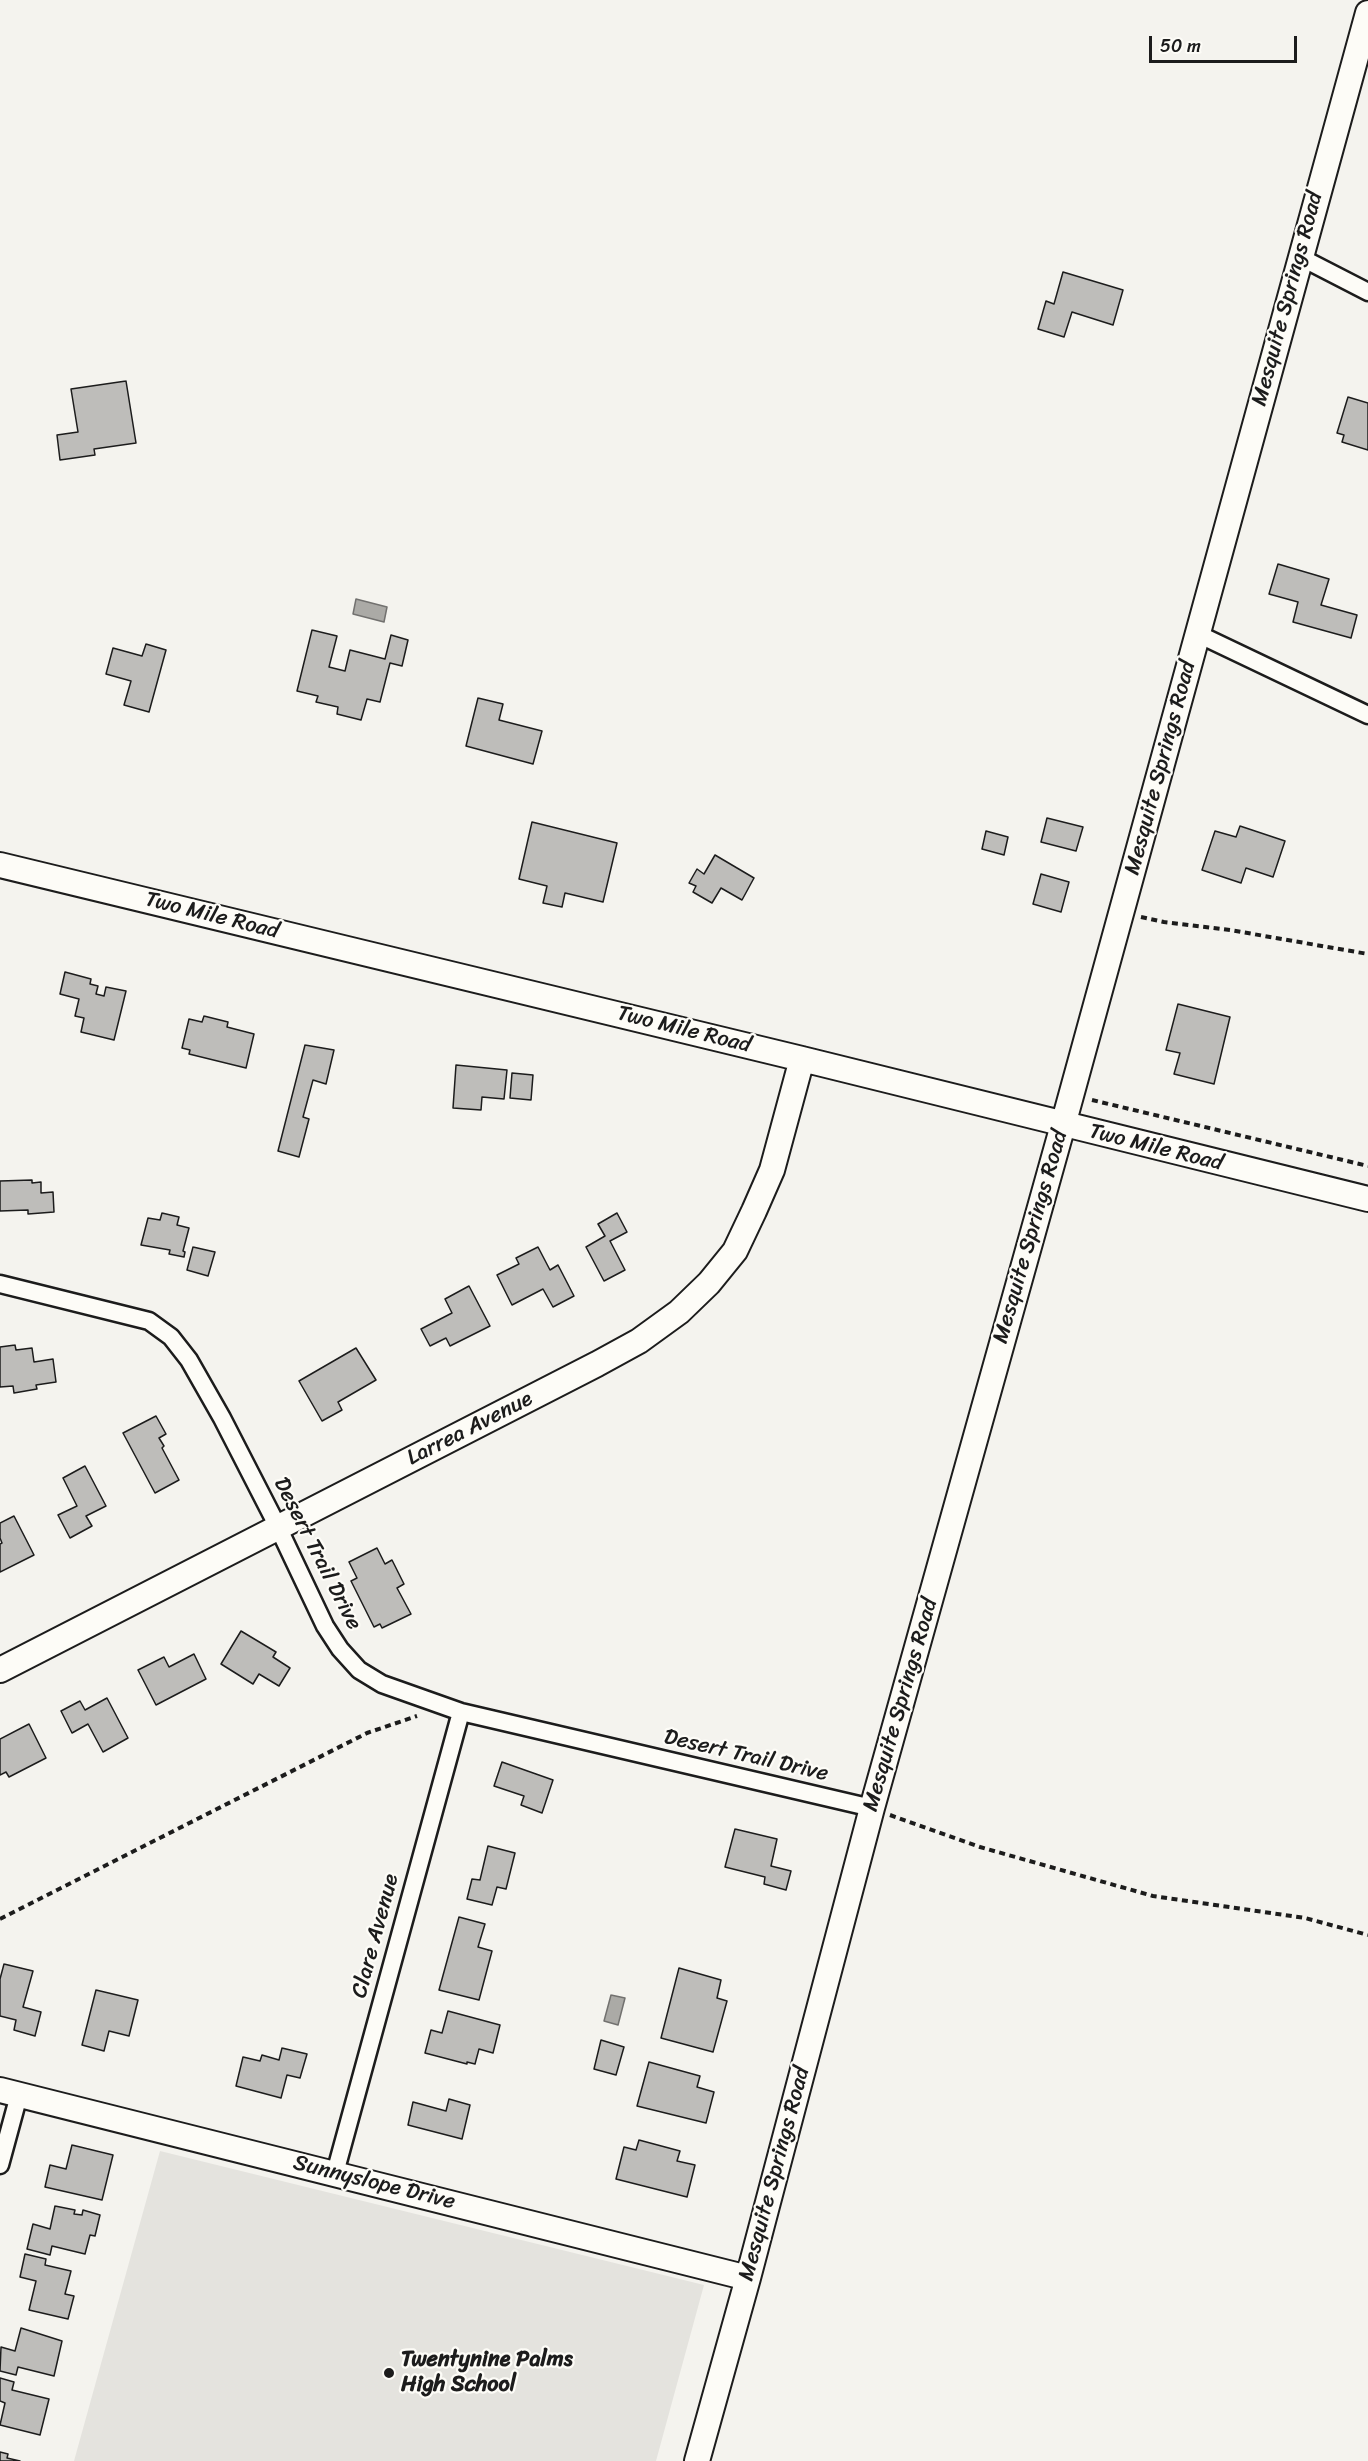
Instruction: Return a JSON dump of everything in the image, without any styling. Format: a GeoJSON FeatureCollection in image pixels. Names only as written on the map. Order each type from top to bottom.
{"type":"FeatureCollection","features":[{"type":"Feature","properties":{"kind":"street","name":"Mesquite Springs Road"},"geometry":{"type":"LineString","coordinates":[[697,2461],[748,2278],[872,1808],[1063,1125],[1368,13]]}},
{"type":"Feature","properties":{"kind":"street"},"geometry":{"type":"LineString","coordinates":[[1300,257],[1368,291]]}},
{"type":"Feature","properties":{"kind":"street"},"geometry":{"type":"LineString","coordinates":[[1197,634],[1368,715]]}},
{"type":"Feature","properties":{"kind":"street","name":"Two Mile Road"},"geometry":{"type":"LineString","coordinates":[[0,865],[1368,1199]]}},
{"type":"Feature","properties":{"kind":"street","name":"Larrea Avenue"},"geometry":{"type":"LineString","coordinates":[[0,1670],[597,1364],[639,1341],[679,1312],[709,1283],[735,1251],[772,1170],[802,1059]]}},
{"type":"Feature","properties":{"kind":"street","name":"Desert Trail Drive"},"geometry":{"type":"LineString","coordinates":[[0,1284],[149,1321],[171,1337],[195,1370],[278,1527],[325,1626],[340,1649],[360,1670],[382,1684],[453,1710],[872,1808]]}},
{"type":"Feature","properties":{"kind":"street","name":"Clare Avenue"},"geometry":{"type":"LineString","coordinates":[[335,2173],[453,1710]]}},
{"type":"Feature","properties":{"kind":"street"},"geometry":{"type":"LineString","coordinates":[[0,2165],[9,2092]]}},
{"type":"Feature","properties":{"kind":"street","name":"Sunnyslope Drive"},"geometry":{"type":"LineString","coordinates":[[9,2092],[748,2278]]}},
{"type":"Feature","properties":{"kind":"path"},"geometry":{"type":"LineString","coordinates":[[1121,912],[1164,922],[1230,930],[1368,954]]}},
{"type":"Feature","properties":{"kind":"path"},"geometry":{"type":"LineString","coordinates":[[1071,1095],[1368,1166]]}},
{"type":"Feature","properties":{"kind":"path"},"geometry":{"type":"LineString","coordinates":[[0,1919],[367,1732],[453,1710]]}},
{"type":"Feature","properties":{"kind":"path"},"geometry":{"type":"LineString","coordinates":[[872,1808],[980,1846],[1153,1896],[1305,1918],[1368,1935]]}},
{"type":"Feature","properties":{"kind":"shaded area"},"geometry":{"type":"Polygon","coordinates":[[[356,599],[387,607],[384,622],[353,614],[356,599]]]}},
{"type":"Feature","properties":{"kind":"shaded area"},"geometry":{"type":"Polygon","coordinates":[[[611,1995],[625,1998],[618,2025],[604,2021],[611,1995]]]}},
{"type":"Feature","properties":{"kind":"shaded area","name":"Twentynine Palms High School"},"geometry":{"type":"Polygon","coordinates":[[[160,2151],[704,2285],[656,2461],[74,2461],[160,2151]]]}},
{"type":"Feature","properties":{"kind":"building"},"geometry":{"type":"Polygon","coordinates":[[[1063,272],[1123,290],[1113,325],[1072,312],[1064,337],[1038,329],[1046,301],[1054,304],[1063,272]]]}},
{"type":"Feature","properties":{"kind":"building"},"geometry":{"type":"Polygon","coordinates":[[[126,381],[136,443],[94,449],[95,455],[60,460],[57,435],[78,432],[71,389],[126,381]]]}},
{"type":"Feature","properties":{"kind":"building"},"geometry":{"type":"Polygon","coordinates":[[[1348,397],[1368,403],[1368,450],[1342,442],[1344,435],[1337,433],[1348,397]]]}},
{"type":"Feature","properties":{"kind":"building"},"geometry":{"type":"Polygon","coordinates":[[[1278,564],[1329,579],[1321,605],[1357,615],[1351,638],[1293,622],[1298,602],[1269,594],[1278,564]]]}},
{"type":"Feature","properties":{"kind":"building"},"geometry":{"type":"Polygon","coordinates":[[[312,630],[337,636],[329,667],[345,671],[350,650],[385,659],[391,635],[408,640],[402,666],[390,663],[380,702],[367,699],[361,720],[337,714],[338,707],[316,702],[318,696],[297,691],[312,630]]]}},
{"type":"Feature","properties":{"kind":"building"},"geometry":{"type":"Polygon","coordinates":[[[146,644],[166,650],[149,712],[124,705],[131,681],[106,674],[113,648],[142,656],[146,644]]]}},
{"type":"Feature","properties":{"kind":"building"},"geometry":{"type":"Polygon","coordinates":[[[478,698],[503,704],[499,720],[542,731],[533,764],[466,746],[478,698]]]}},
{"type":"Feature","properties":{"kind":"building"},"geometry":{"type":"Polygon","coordinates":[[[1047,818],[1083,827],[1076,851],[1041,842],[1047,818]]]}},
{"type":"Feature","properties":{"kind":"building"},"geometry":{"type":"Polygon","coordinates":[[[532,822],[617,843],[603,902],[565,893],[562,907],[543,903],[547,886],[519,879],[532,822]]]}},
{"type":"Feature","properties":{"kind":"building"},"geometry":{"type":"Polygon","coordinates":[[[1240,826],[1285,841],[1273,877],[1246,868],[1241,883],[1202,870],[1215,831],[1236,837],[1240,826]]]}},
{"type":"Feature","properties":{"kind":"building"},"geometry":{"type":"Polygon","coordinates":[[[986,831],[1008,837],[1004,855],[982,849],[986,831]]]}},
{"type":"Feature","properties":{"kind":"building"},"geometry":{"type":"Polygon","coordinates":[[[715,855],[754,878],[742,900],[721,888],[712,903],[693,892],[696,886],[689,883],[697,869],[704,874],[715,855]]]}},
{"type":"Feature","properties":{"kind":"building"},"geometry":{"type":"Polygon","coordinates":[[[1041,874],[1069,882],[1061,912],[1033,904],[1041,874]]]}},
{"type":"Feature","properties":{"kind":"building"},"geometry":{"type":"Polygon","coordinates":[[[65,972],[91,979],[90,984],[98,986],[96,994],[104,996],[106,987],[126,991],[114,1040],[81,1032],[84,1018],[75,1016],[79,999],[60,994],[65,972]]]}},
{"type":"Feature","properties":{"kind":"building"},"geometry":{"type":"Polygon","coordinates":[[[1178,1004],[1230,1017],[1214,1084],[1174,1074],[1180,1053],[1166,1050],[1178,1004]]]}},
{"type":"Feature","properties":{"kind":"building"},"geometry":{"type":"Polygon","coordinates":[[[204,1016],[228,1022],[227,1027],[254,1034],[246,1068],[189,1054],[190,1050],[182,1048],[189,1019],[202,1022],[204,1016]]]}},
{"type":"Feature","properties":{"kind":"building"},"geometry":{"type":"Polygon","coordinates":[[[305,1045],[334,1050],[326,1084],[313,1080],[303,1117],[309,1119],[299,1157],[278,1151],[305,1045]]]}},
{"type":"Feature","properties":{"kind":"building"},"geometry":{"type":"Polygon","coordinates":[[[456,1065],[507,1070],[504,1099],[482,1097],[481,1110],[453,1108],[456,1065]]]}},
{"type":"Feature","properties":{"kind":"building"},"geometry":{"type":"Polygon","coordinates":[[[512,1073],[533,1075],[531,1100],[510,1098],[512,1073]]]}},
{"type":"Feature","properties":{"kind":"building"},"geometry":{"type":"Polygon","coordinates":[[[32,1180],[32,1183],[41,1182],[41,1193],[53,1192],[54,1212],[28,1214],[28,1210],[0,1211],[0,1181],[32,1180]]]}},
{"type":"Feature","properties":{"kind":"building"},"geometry":{"type":"Polygon","coordinates":[[[162,1213],[179,1217],[177,1225],[189,1228],[183,1251],[185,1252],[184,1257],[169,1254],[170,1250],[141,1245],[148,1218],[160,1220],[162,1213]]]}},
{"type":"Feature","properties":{"kind":"building"},"geometry":{"type":"Polygon","coordinates":[[[617,1213],[627,1232],[610,1241],[625,1270],[604,1281],[586,1247],[605,1236],[598,1224],[617,1213]]]}},
{"type":"Feature","properties":{"kind":"building"},"geometry":{"type":"Polygon","coordinates":[[[193,1247],[215,1252],[208,1276],[187,1270],[193,1247]]]}},
{"type":"Feature","properties":{"kind":"building"},"geometry":{"type":"Polygon","coordinates":[[[538,1247],[550,1270],[558,1265],[574,1296],[553,1307],[543,1289],[512,1305],[497,1275],[519,1264],[516,1258],[538,1247]]]}},
{"type":"Feature","properties":{"kind":"building"},"geometry":{"type":"Polygon","coordinates":[[[469,1286],[490,1326],[450,1346],[446,1338],[430,1346],[421,1329],[452,1313],[445,1299],[469,1286]]]}},
{"type":"Feature","properties":{"kind":"building"},"geometry":{"type":"Polygon","coordinates":[[[15,1345],[16,1350],[32,1348],[34,1362],[53,1359],[56,1382],[36,1385],[37,1389],[14,1393],[13,1386],[0,1387],[0,1347],[15,1345]]]}},
{"type":"Feature","properties":{"kind":"building"},"geometry":{"type":"Polygon","coordinates":[[[356,1348],[376,1380],[338,1402],[342,1410],[322,1421],[299,1381],[356,1348]]]}},
{"type":"Feature","properties":{"kind":"building"},"geometry":{"type":"Polygon","coordinates":[[[156,1416],[166,1434],[159,1438],[164,1446],[162,1448],[179,1480],[155,1493],[123,1433],[156,1416]]]}},
{"type":"Feature","properties":{"kind":"building"},"geometry":{"type":"Polygon","coordinates":[[[85,1466],[106,1506],[86,1516],[92,1526],[70,1538],[58,1515],[77,1506],[63,1478],[85,1466]]]}},
{"type":"Feature","properties":{"kind":"building"},"geometry":{"type":"Polygon","coordinates":[[[14,1516],[34,1555],[0,1572],[0,1544],[2,1543],[0,1523],[14,1516]]]}},
{"type":"Feature","properties":{"kind":"building"},"geometry":{"type":"Polygon","coordinates":[[[377,1548],[385,1564],[392,1560],[404,1584],[397,1588],[411,1614],[382,1628],[380,1624],[374,1627],[351,1581],[357,1578],[349,1562],[377,1548]]]}},
{"type":"Feature","properties":{"kind":"building"},"geometry":{"type":"Polygon","coordinates":[[[241,1631],[276,1652],[273,1657],[290,1668],[279,1686],[259,1674],[253,1684],[221,1664],[241,1631]]]}},
{"type":"Feature","properties":{"kind":"building"},"geometry":{"type":"Polygon","coordinates":[[[194,1654],[206,1679],[156,1705],[138,1670],[164,1657],[169,1667],[194,1654]]]}},
{"type":"Feature","properties":{"kind":"building"},"geometry":{"type":"Polygon","coordinates":[[[107,1698],[128,1738],[103,1752],[88,1724],[72,1733],[61,1711],[80,1701],[85,1710],[107,1698]]]}},
{"type":"Feature","properties":{"kind":"building"},"geometry":{"type":"Polygon","coordinates":[[[29,1724],[46,1758],[9,1777],[6,1772],[0,1775],[0,1739],[29,1724]]]}},
{"type":"Feature","properties":{"kind":"building"},"geometry":{"type":"Polygon","coordinates":[[[502,1762],[553,1780],[542,1813],[521,1805],[524,1796],[494,1786],[502,1762]]]}},
{"type":"Feature","properties":{"kind":"building"},"geometry":{"type":"Polygon","coordinates":[[[735,1829],[777,1839],[771,1866],[791,1871],[786,1890],[764,1884],[765,1877],[725,1867],[735,1829]]]}},
{"type":"Feature","properties":{"kind":"building"},"geometry":{"type":"Polygon","coordinates":[[[488,1846],[515,1853],[506,1889],[497,1887],[492,1905],[467,1899],[472,1879],[480,1880],[488,1846]]]}},
{"type":"Feature","properties":{"kind":"building"},"geometry":{"type":"Polygon","coordinates":[[[459,1917],[485,1924],[478,1947],[492,1951],[479,2000],[439,1990],[459,1917]]]}},
{"type":"Feature","properties":{"kind":"building"},"geometry":{"type":"Polygon","coordinates":[[[4,1964],[33,1971],[23,2007],[41,2012],[35,2036],[14,2030],[16,2020],[0,2016],[0,1979],[4,1964]]]}},
{"type":"Feature","properties":{"kind":"building"},"geometry":{"type":"Polygon","coordinates":[[[679,1968],[721,1980],[717,1998],[727,2001],[713,2052],[661,2038],[679,1968]]]}},
{"type":"Feature","properties":{"kind":"building"},"geometry":{"type":"Polygon","coordinates":[[[96,1990],[138,2000],[129,2036],[109,2031],[104,2051],[82,2045],[96,1990]]]}},
{"type":"Feature","properties":{"kind":"building"},"geometry":{"type":"Polygon","coordinates":[[[448,2011],[500,2025],[493,2053],[479,2049],[475,2064],[467,2062],[467,2064],[425,2053],[431,2030],[442,2033],[448,2011]]]}},
{"type":"Feature","properties":{"kind":"building"},"geometry":{"type":"Polygon","coordinates":[[[601,2040],[624,2047],[616,2075],[594,2069],[601,2040]]]}},
{"type":"Feature","properties":{"kind":"building"},"geometry":{"type":"Polygon","coordinates":[[[282,2048],[307,2054],[300,2078],[287,2075],[281,2098],[236,2086],[243,2057],[260,2061],[262,2055],[279,2060],[282,2048]]]}},
{"type":"Feature","properties":{"kind":"building"},"geometry":{"type":"Polygon","coordinates":[[[649,2062],[700,2076],[697,2087],[714,2092],[706,2123],[637,2106],[649,2062]]]}},
{"type":"Feature","properties":{"kind":"building"},"geometry":{"type":"Polygon","coordinates":[[[449,2099],[470,2105],[462,2139],[408,2125],[413,2102],[446,2111],[449,2099]]]}},
{"type":"Feature","properties":{"kind":"building"},"geometry":{"type":"Polygon","coordinates":[[[639,2140],[680,2151],[677,2161],[695,2165],[687,2197],[616,2179],[624,2147],[636,2150],[639,2140]]]}},
{"type":"Feature","properties":{"kind":"building"},"geometry":{"type":"Polygon","coordinates":[[[72,2145],[113,2155],[102,2200],[45,2187],[50,2165],[66,2169],[72,2145]]]}},
{"type":"Feature","properties":{"kind":"building"},"geometry":{"type":"Polygon","coordinates":[[[55,2206],[75,2210],[74,2214],[82,2215],[83,2210],[100,2215],[95,2236],[90,2235],[85,2254],[52,2246],[50,2255],[27,2249],[33,2224],[50,2229],[55,2206]]]}},
{"type":"Feature","properties":{"kind":"building"},"geometry":{"type":"Polygon","coordinates":[[[25,2254],[46,2259],[45,2265],[71,2271],[65,2294],[74,2296],[68,2319],[29,2310],[36,2281],[20,2277],[25,2254]]]}},
{"type":"Feature","properties":{"kind":"building"},"geometry":{"type":"Polygon","coordinates":[[[21,2328],[62,2341],[54,2376],[18,2367],[16,2375],[0,2371],[1,2347],[15,2351],[21,2328]]]}},
{"type":"Feature","properties":{"kind":"building"},"geometry":{"type":"Polygon","coordinates":[[[0,2378],[14,2382],[12,2390],[49,2399],[40,2435],[0,2425],[5,2403],[0,2401],[0,2378]]]}},
{"type":"Feature","properties":{"kind":"building"},"geometry":{"type":"Polygon","coordinates":[[[0,2452],[8,2454],[7,2458],[20,2461],[0,2461],[0,2452]]]}},
{"type":"Feature","properties":{"kind":"place","name":"Twentynine Palms High School"},"geometry":{"type":"Point","coordinates":[389,2373]}}]}
